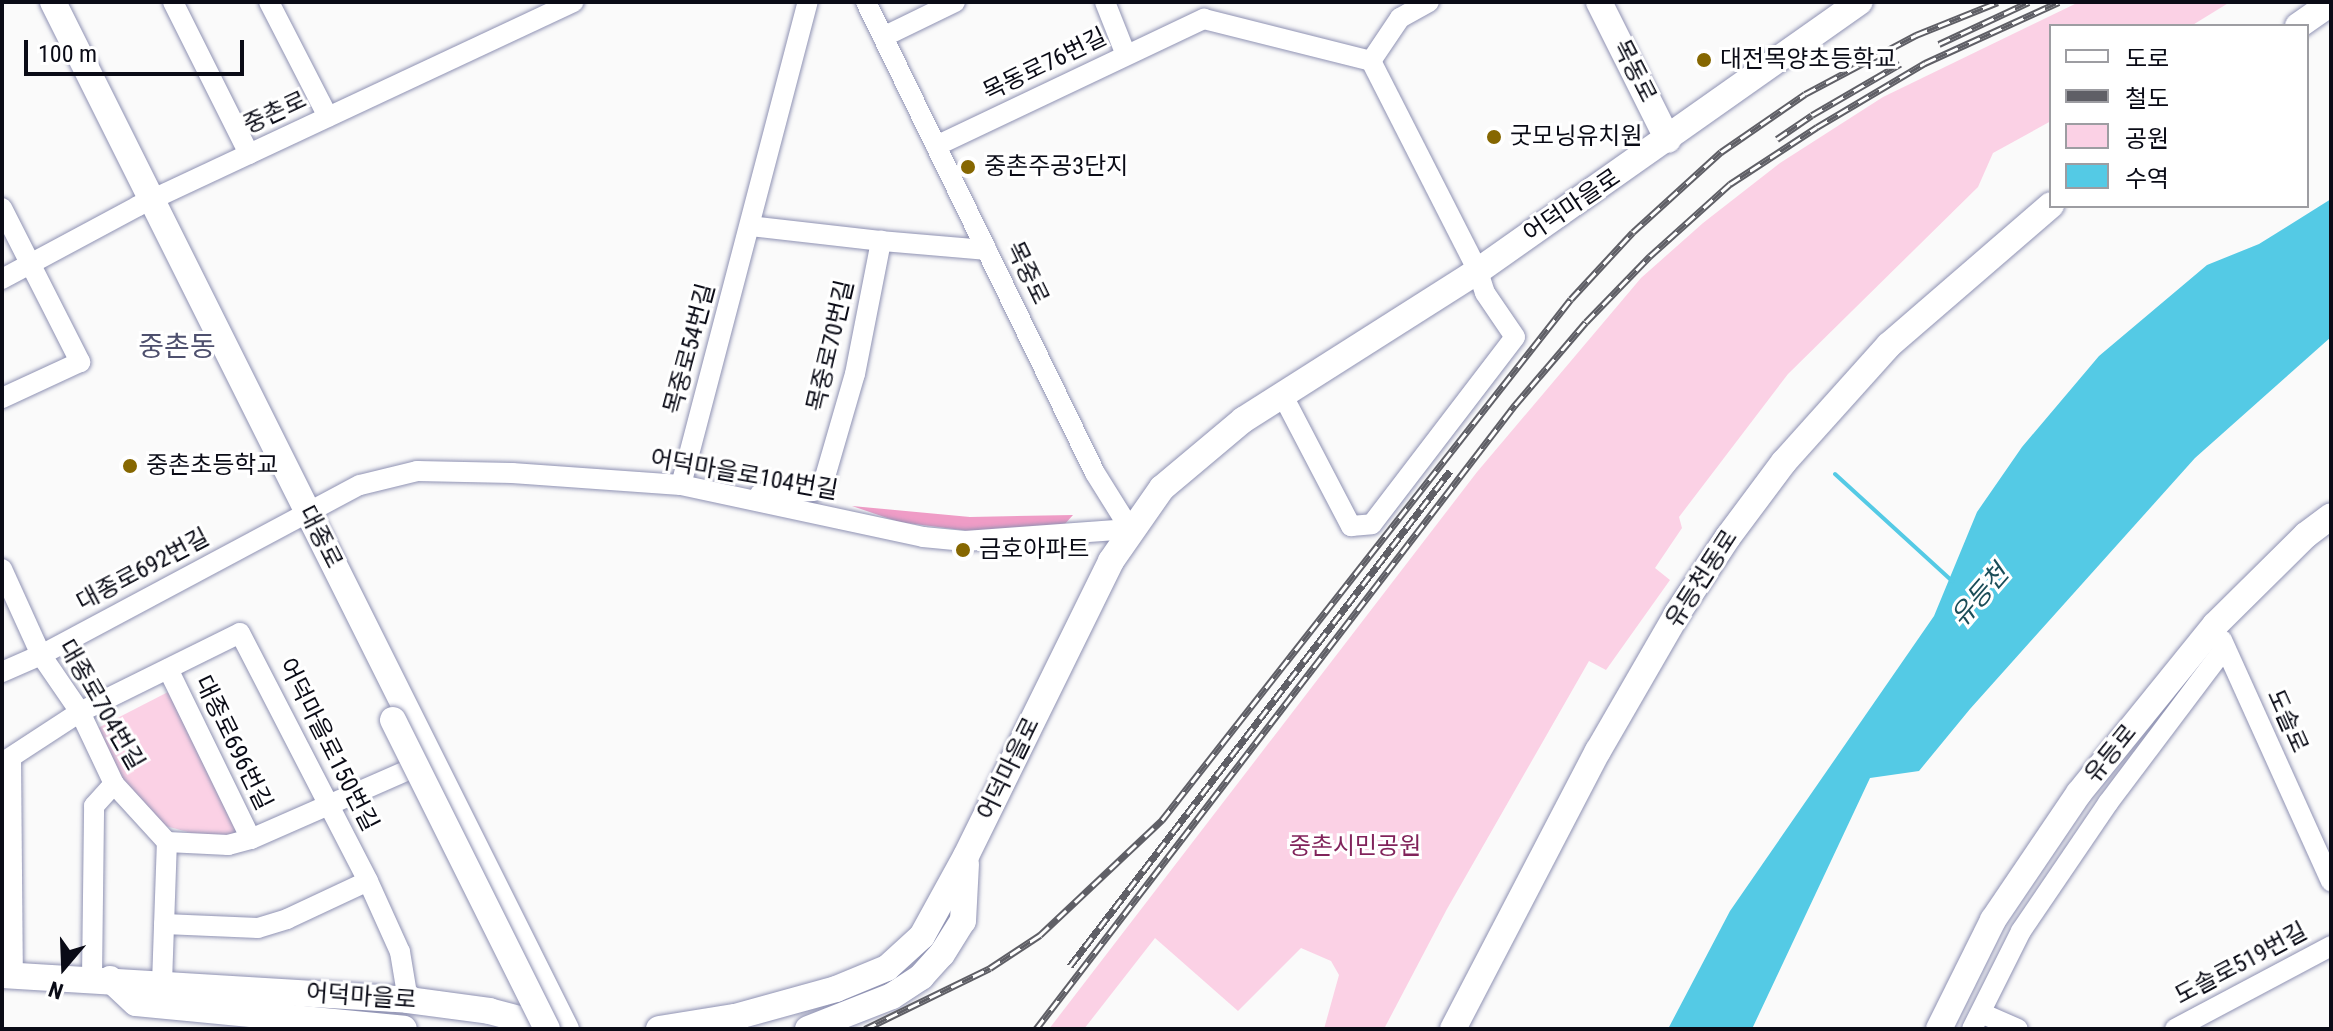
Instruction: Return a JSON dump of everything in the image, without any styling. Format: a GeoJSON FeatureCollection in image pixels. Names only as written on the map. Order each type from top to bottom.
{"type":"FeatureCollection","features":[{"type":"Feature","properties":{"kind":"main road","name":"대종로"},"geometry":{"type":"LineString","coordinates":[[37,2],[145,203]]}},
{"type":"Feature","properties":{"kind":"main road","name":"대종로"},"geometry":{"type":"LineString","coordinates":[[53,2],[145,203],[396,708],[566,1029]]}},
{"type":"Feature","properties":{"kind":"main road","name":"목동로"},"geometry":{"type":"LineString","coordinates":[[1599,2],[1668,140]]}},
{"type":"Feature","properties":{"kind":"main road","name":"어덕마을로"},"geometry":{"type":"LineString","coordinates":[[659,1029],[735,1017],[836,989],[887,968],[922,936],[966,856],[1111,561],[1130,529],[1162,488],[1243,420],[1478,271],[1860,2]]}},
{"type":"Feature","properties":{"kind":"main road"},"geometry":{"type":"LineString","coordinates":[[2301,24],[2331,3]]}},
{"type":"Feature","properties":{"kind":"main road","name":"유등천동로"},"geometry":{"type":"LineString","coordinates":[[1453,1029],[1598,751],[1677,614],[1728,537],[1784,462],[1889,345],[2049,207]]}},
{"type":"Feature","properties":{"kind":"main road","name":"유등로"},"geometry":{"type":"LineString","coordinates":[[1939,1029],[1993,920],[2079,793],[2220,637],[2306,535],[2331,516]]}},
{"type":"Feature","properties":{"kind":"main road","name":"대종로"},"geometry":{"type":"LineString","coordinates":[[396,708],[538,1026]]}},
{"type":"Feature","properties":{"kind":"main road"},"geometry":{"type":"LineString","coordinates":[[538,1026],[406,771],[381,713],[396,708],[579,1029]]}},
{"type":"Feature","properties":{"kind":"main road"},"geometry":{"type":"LineString","coordinates":[[808,1029],[892,996],[921,977],[942,954],[963,921],[966,856]]}},
{"type":"Feature","properties":{"kind":"main road","name":"어덕마을로"},"geometry":{"type":"LineString","coordinates":[[8,975],[408,1000],[489,1011],[557,1029]]}},
{"type":"Feature","properties":{"kind":"main road"},"geometry":{"type":"LineString","coordinates":[[101,979],[136,1003],[190,1011],[404,1029]]}},
{"type":"Feature","properties":{"kind":"street"},"geometry":{"type":"LineString","coordinates":[[173,2],[249,154]]}},
{"type":"Feature","properties":{"kind":"street"},"geometry":{"type":"LineString","coordinates":[[269,2],[328,117]]}},
{"type":"Feature","properties":{"kind":"street","name":"중촌로"},"geometry":{"type":"LineString","coordinates":[[2,279],[145,203],[328,117],[532,11],[574,2]]}},
{"type":"Feature","properties":{"kind":"street","name":"목중로54번길"},"geometry":{"type":"LineString","coordinates":[[681,485],[808,2]]}},
{"type":"Feature","properties":{"kind":"street","name":"목중로"},"geometry":{"type":"LineString","coordinates":[[866,2],[1095,473],[1130,529]]}},
{"type":"Feature","properties":{"kind":"street"},"geometry":{"type":"LineString","coordinates":[[883,37],[955,2]]}},
{"type":"Feature","properties":{"kind":"street"},"geometry":{"type":"LineString","coordinates":[[1105,2],[1126,55]]}},
{"type":"Feature","properties":{"kind":"street"},"geometry":{"type":"LineString","coordinates":[[1283,396],[1351,526],[1372,524],[1515,337],[1485,293],[1478,271],[1371,61],[1400,18],[1429,2]]}},
{"type":"Feature","properties":{"kind":"street","name":"목동로76번길"},"geometry":{"type":"LineString","coordinates":[[936,146],[1204,19],[1371,61]]}},
{"type":"Feature","properties":{"kind":"street"},"geometry":{"type":"LineString","coordinates":[[2,208],[80,362],[2,398]]}},
{"type":"Feature","properties":{"kind":"street"},"geometry":{"type":"LineString","coordinates":[[750,226],[987,250]]}},
{"type":"Feature","properties":{"kind":"street","name":"목중로70번길"},"geometry":{"type":"LineString","coordinates":[[741,496],[813,491],[825,477],[855,374],[881,241]]}},
{"type":"Feature","properties":{"kind":"street","name":"어덕마을로104번길"},"geometry":{"type":"LineString","coordinates":[[300,515],[360,485],[417,471],[512,473],[681,485],[923,537],[965,541],[1130,529]]}},
{"type":"Feature","properties":{"kind":"street","name":"대종로692번길"},"geometry":{"type":"LineString","coordinates":[[2,672],[41,655],[300,515]]}},
{"type":"Feature","properties":{"kind":"street","name":"대종로704번길"},"geometry":{"type":"LineString","coordinates":[[2,569],[41,655],[80,712],[114,784],[167,842]]}},
{"type":"Feature","properties":{"kind":"street","name":"대종로696번길"},"geometry":{"type":"LineString","coordinates":[[6,760],[80,712],[240,633]]}},
{"type":"Feature","properties":{"kind":"street","name":"어덕마을로150번길"},"geometry":{"type":"LineString","coordinates":[[240,633],[368,881],[400,952],[408,1000]]}},
{"type":"Feature","properties":{"kind":"street"},"geometry":{"type":"LineString","coordinates":[[2018,1029],[1976,1021],[2021,931],[2220,637]]}},
{"type":"Feature","properties":{"kind":"street","name":"도솔로"},"geometry":{"type":"LineString","coordinates":[[2220,637],[2331,881]]}},
{"type":"Feature","properties":{"kind":"street","name":"대종로696번길"},"geometry":{"type":"LineString","coordinates":[[168,669],[251,839]]}},
{"type":"Feature","properties":{"kind":"street","name":"어덕마을로"},"geometry":{"type":"LineString","coordinates":[[6,760],[8,975]]}},
{"type":"Feature","properties":{"kind":"street"},"geometry":{"type":"LineString","coordinates":[[162,983],[167,842],[228,845],[251,839],[406,771]]}},
{"type":"Feature","properties":{"kind":"street"},"geometry":{"type":"LineString","coordinates":[[101,979],[94,806],[114,784]]}},
{"type":"Feature","properties":{"kind":"street"},"geometry":{"type":"LineString","coordinates":[[164,924],[258,928],[287,919],[368,881]]}},
{"type":"Feature","properties":{"kind":"street","name":"도솔로519번길"},"geometry":{"type":"LineString","coordinates":[[2175,1029],[2331,946]]}},
{"type":"Feature","properties":{"kind":"green space","name":"중촌시민공원"},"geometry":{"type":"Polygon","coordinates":[[[2079,2],[2230,2],[2194,24],[2049,24],[2049,122],[1993,153],[1978,187],[1788,374],[1679,517],[1682,528],[1655,568],[1670,580],[1606,670],[1589,661],[1447,909],[1384,1029],[1324,1029],[1339,975],[1331,961],[1301,948],[1238,1011],[1155,938],[1084,1029],[1049,1029],[1477,472],[1641,278],[1703,223],[1780,163],[1883,97],[2079,2]]]}},
{"type":"Feature","properties":{"kind":"green space"},"geometry":{"type":"Polygon","coordinates":[[[168,692],[243,836],[199,835],[158,824],[129,790],[96,729],[168,692]]]}},
{"type":"Feature","properties":{"kind":"shaded area"},"geometry":{"type":"Polygon","coordinates":[[[852,506],[970,517],[1073,515],[1064,525],[969,531],[899,522],[852,506]]]}},
{"type":"Feature","properties":{"kind":"water","name":"유등천"},"geometry":{"type":"Polygon","coordinates":[[[2331,199],[2331,337],[2195,458],[1970,709],[1919,771],[1870,778],[1752,1029],[1668,1029],[1730,911],[1934,616],[1977,512],[2022,447],[2099,356],[2207,265],[2259,244],[2331,199]]]}},
{"type":"Feature","properties":{"kind":"waterway"},"geometry":{"type":"LineString","coordinates":[[1835,474],[1952,581]]}},
{"type":"Feature","properties":{"kind":"railway"},"geometry":{"type":"LineString","coordinates":[[865,1029],[990,968],[1040,935],[1162,820],[1571,299],[1633,232],[1721,152],[1805,94],[1916,35],[1998,2]]}},
{"type":"Feature","properties":{"kind":"railway"},"geometry":{"type":"LineString","coordinates":[[1939,44],[2029,2]]}},
{"type":"Feature","properties":{"kind":"railway"},"geometry":{"type":"LineString","coordinates":[[1036,1029],[1515,405],[1586,322],[1650,256],[1730,184],[1817,127],[1925,63],[2059,2]]}},
{"type":"Feature","properties":{"kind":"railway"},"geometry":{"type":"LineString","coordinates":[[1777,139],[1900,64]]}},
{"type":"Feature","properties":{"kind":"railway"},"geometry":{"type":"LineString","coordinates":[[1070,966],[1450,471]]}},
{"type":"Feature","properties":{"kind":"place","name":"대전목양초등학교"},"geometry":{"type":"Point","coordinates":[1704,60]}},
{"type":"Feature","properties":{"kind":"place","name":"굿모닝유치원"},"geometry":{"type":"Point","coordinates":[1494,137]}},
{"type":"Feature","properties":{"kind":"place","name":"중촌주공3단지"},"geometry":{"type":"Point","coordinates":[968,167]}},
{"type":"Feature","properties":{"kind":"place","name":"중촌초등학교"},"geometry":{"type":"Point","coordinates":[130,466]}},
{"type":"Feature","properties":{"kind":"place","name":"금호아파트"},"geometry":{"type":"Point","coordinates":[963,550]}},
{"type":"Feature","properties":{"kind":"district","name":"중촌동"},"geometry":{"type":"Point","coordinates":[177,347]}}]}
